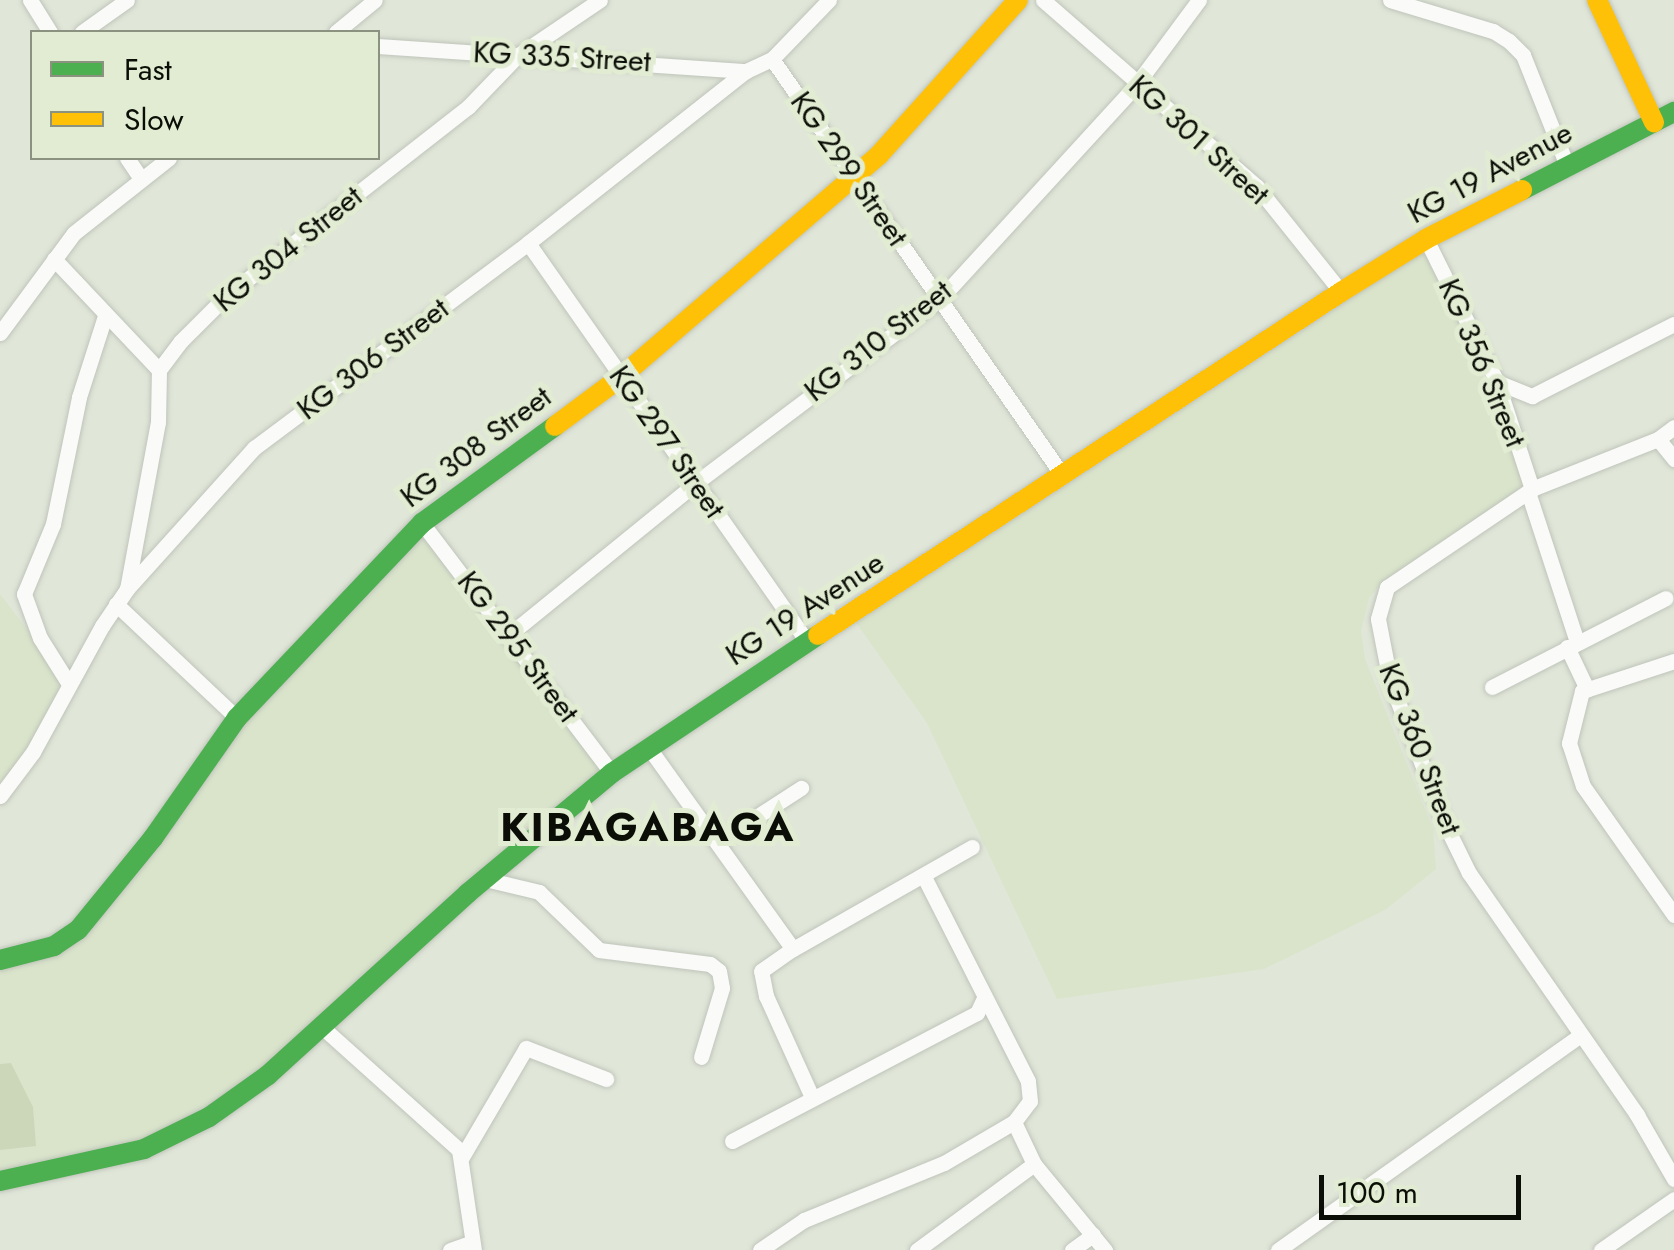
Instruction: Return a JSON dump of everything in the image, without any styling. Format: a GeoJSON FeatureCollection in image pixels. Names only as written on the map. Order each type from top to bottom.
{"type":"FeatureCollection","features":[{"type":"Feature","properties":{"kind":"main road","name":"KG 308 Street"},"geometry":{"type":"LineString","coordinates":[[0,960],[54,946],[78,930],[153,838],[237,718],[422,523],[621,377],[854,176],[935,95],[1018,0]]}},
{"type":"Feature","properties":{"kind":"main road"},"geometry":{"type":"LineString","coordinates":[[1597,0],[1654,122]]}},
{"type":"Feature","properties":{"kind":"main road","name":"KG 19 Avenue"},"geometry":{"type":"LineString","coordinates":[[0,1181],[112,1158],[186,1131],[240,1096],[485,879],[612,773],[1340,292],[1426,239],[1674,112]]}},
{"type":"Feature","properties":{"kind":"street"},"geometry":{"type":"LineString","coordinates":[[30,0],[49,30]]}},
{"type":"Feature","properties":{"kind":"street"},"geometry":{"type":"LineString","coordinates":[[85,30],[127,0]]}},
{"type":"Feature","properties":{"kind":"street"},"geometry":{"type":"LineString","coordinates":[[338,30],[376,0]]}},
{"type":"Feature","properties":{"kind":"street","name":"KG 304 Street"},"geometry":{"type":"LineString","coordinates":[[158,370],[226,296],[468,106],[517,56],[600,0]]}},
{"type":"Feature","properties":{"kind":"street","name":"KG 306 Street"},"geometry":{"type":"LineString","coordinates":[[0,796],[33,752],[116,604],[254,448],[528,243],[746,71],[772,59],[829,0]]}},
{"type":"Feature","properties":{"kind":"street","name":"KG 301 Street"},"geometry":{"type":"LineString","coordinates":[[1044,0],[1256,188],[1340,292]]}},
{"type":"Feature","properties":{"kind":"street","name":"KG 310 Street"},"geometry":{"type":"LineString","coordinates":[[510,634],[697,482],[940,299],[1136,85],[1200,0]]}},
{"type":"Feature","properties":{"kind":"street"},"geometry":{"type":"LineString","coordinates":[[1390,0],[1493,32],[1509,41],[1523,55],[1568,168]]}},
{"type":"Feature","properties":{"kind":"street","name":"KG 335 Street"},"geometry":{"type":"LineString","coordinates":[[380,46],[639,60],[746,71]]}},
{"type":"Feature","properties":{"kind":"street","name":"KG 299 Street"},"geometry":{"type":"LineString","coordinates":[[772,59],[1063,476]]}},
{"type":"Feature","properties":{"kind":"street"},"geometry":{"type":"LineString","coordinates":[[129,160],[141,179]]}},
{"type":"Feature","properties":{"kind":"street"},"geometry":{"type":"LineString","coordinates":[[0,332],[74,233],[166,160]]}},
{"type":"Feature","properties":{"kind":"street","name":"KG 356 Street"},"geometry":{"type":"LineString","coordinates":[[1426,239],[1496,382],[1587,689]]}},
{"type":"Feature","properties":{"kind":"street","name":"KG 297 Street"},"geometry":{"type":"LineString","coordinates":[[528,243],[807,641]]}},
{"type":"Feature","properties":{"kind":"street"},"geometry":{"type":"LineString","coordinates":[[54,259],[158,370],[158,422],[127,589]]}},
{"type":"Feature","properties":{"kind":"street"},"geometry":{"type":"LineString","coordinates":[[70,684],[26,610],[24,594],[53,524],[79,397],[105,316]]}},
{"type":"Feature","properties":{"kind":"street"},"geometry":{"type":"LineString","coordinates":[[1496,382],[1532,396],[1674,324]]}},
{"type":"Feature","properties":{"kind":"street","name":"KG 360 Street"},"geometry":{"type":"LineString","coordinates":[[1674,426],[1658,440],[1530,490],[1387,587],[1378,619],[1390,681],[1469,873],[1674,1179]]}},
{"type":"Feature","properties":{"kind":"street"},"geometry":{"type":"LineString","coordinates":[[1658,440],[1674,459]]}},
{"type":"Feature","properties":{"kind":"street","name":"KG 295 Street"},"geometry":{"type":"LineString","coordinates":[[422,523],[612,773]]}},
{"type":"Feature","properties":{"kind":"street"},"geometry":{"type":"LineString","coordinates":[[1492,687],[1666,598]]}},
{"type":"Feature","properties":{"kind":"street"},"geometry":{"type":"LineString","coordinates":[[116,604],[237,718]]}},
{"type":"Feature","properties":{"kind":"street"},"geometry":{"type":"LineString","coordinates":[[1674,661],[1587,689],[1577,703],[1568,743],[1576,769],[1674,914]]}},
{"type":"Feature","properties":{"kind":"street"},"geometry":{"type":"LineString","coordinates":[[649,748],[793,949]]}},
{"type":"Feature","properties":{"kind":"street"},"geometry":{"type":"LineString","coordinates":[[718,842],[802,788]]}},
{"type":"Feature","properties":{"kind":"street"},"geometry":{"type":"LineString","coordinates":[[811,1095],[761,982],[764,967],[972,847]]}},
{"type":"Feature","properties":{"kind":"street"},"geometry":{"type":"LineString","coordinates":[[760,1250],[804,1220],[944,1163],[1014,1122],[1030,1101],[1028,1081],[922,875]]}},
{"type":"Feature","properties":{"kind":"street"},"geometry":{"type":"LineString","coordinates":[[485,879],[539,892],[599,950],[710,964],[719,972],[722,988],[702,1057]]}},
{"type":"Feature","properties":{"kind":"street"},"geometry":{"type":"LineString","coordinates":[[732,1140],[811,1095],[977,1013],[984,998]]}},
{"type":"Feature","properties":{"kind":"street"},"geometry":{"type":"LineString","coordinates":[[322,1027],[462,1157]]}},
{"type":"Feature","properties":{"kind":"street"},"geometry":{"type":"LineString","coordinates":[[1278,1250],[1580,1035]]}},
{"type":"Feature","properties":{"kind":"street"},"geometry":{"type":"LineString","coordinates":[[450,1250],[472,1246],[462,1157],[526,1048],[606,1080]]}},
{"type":"Feature","properties":{"kind":"street"},"geometry":{"type":"LineString","coordinates":[[1014,1122],[1034,1164],[1105,1250]]}},
{"type":"Feature","properties":{"kind":"street"},"geometry":{"type":"LineString","coordinates":[[917,1250],[1034,1164]]}},
{"type":"Feature","properties":{"kind":"street"},"geometry":{"type":"LineString","coordinates":[[1601,1250],[1674,1200]]}},
{"type":"Feature","properties":{"kind":"street"},"geometry":{"type":"LineString","coordinates":[[1072,1250],[1092,1235]]}},
{"type":"Feature","properties":{"kind":"shaded area"},"geometry":{"type":"Polygon","coordinates":[[[1426,239],[1532,489],[1383,581],[1369,598],[1361,631],[1365,659],[1433,829],[1436,869],[1385,910],[1264,969],[1057,999],[927,723],[850,614],[1426,239]]]}},
{"type":"Feature","properties":{"kind":"shaded area"},"geometry":{"type":"Polygon","coordinates":[[[422,523],[612,773],[186,1131],[0,1179],[0,960],[54,946],[237,718],[422,523]]]}},
{"type":"Feature","properties":{"kind":"shaded area"},"geometry":{"type":"Polygon","coordinates":[[[0,594],[69,684],[0,795],[0,594]]]}},
{"type":"Feature","properties":{"kind":"shaded area"},"geometry":{"type":"Polygon","coordinates":[[[11,1063],[33,1107],[36,1146],[0,1150],[0,1064],[11,1063]]]}},
{"type":"Feature","properties":{"kind":"traffic: fast"},"geometry":{"type":"LineString","coordinates":[[1522,190],[1674,112]]}},
{"type":"Feature","properties":{"kind":"traffic: fast"},"geometry":{"type":"LineString","coordinates":[[0,960],[54,946],[78,930],[153,838],[237,718],[422,523],[555,426]]}},
{"type":"Feature","properties":{"kind":"traffic: fast"},"geometry":{"type":"LineString","coordinates":[[0,1181],[144,1149],[209,1117],[268,1075],[468,893],[612,773],[818,635]]}},
{"type":"Feature","properties":{"kind":"traffic: slow"},"geometry":{"type":"LineString","coordinates":[[555,426],[621,377],[879,155],[1018,0]]}},
{"type":"Feature","properties":{"kind":"traffic: slow"},"geometry":{"type":"LineString","coordinates":[[1597,0],[1654,122]]}},
{"type":"Feature","properties":{"kind":"traffic: slow"},"geometry":{"type":"LineString","coordinates":[[818,635],[1341,292],[1426,239],[1522,190]]}},
{"type":"Feature","properties":{"kind":"district","name":"KIBAGABAGA"},"geometry":{"type":"Point","coordinates":[648,827]}}]}
